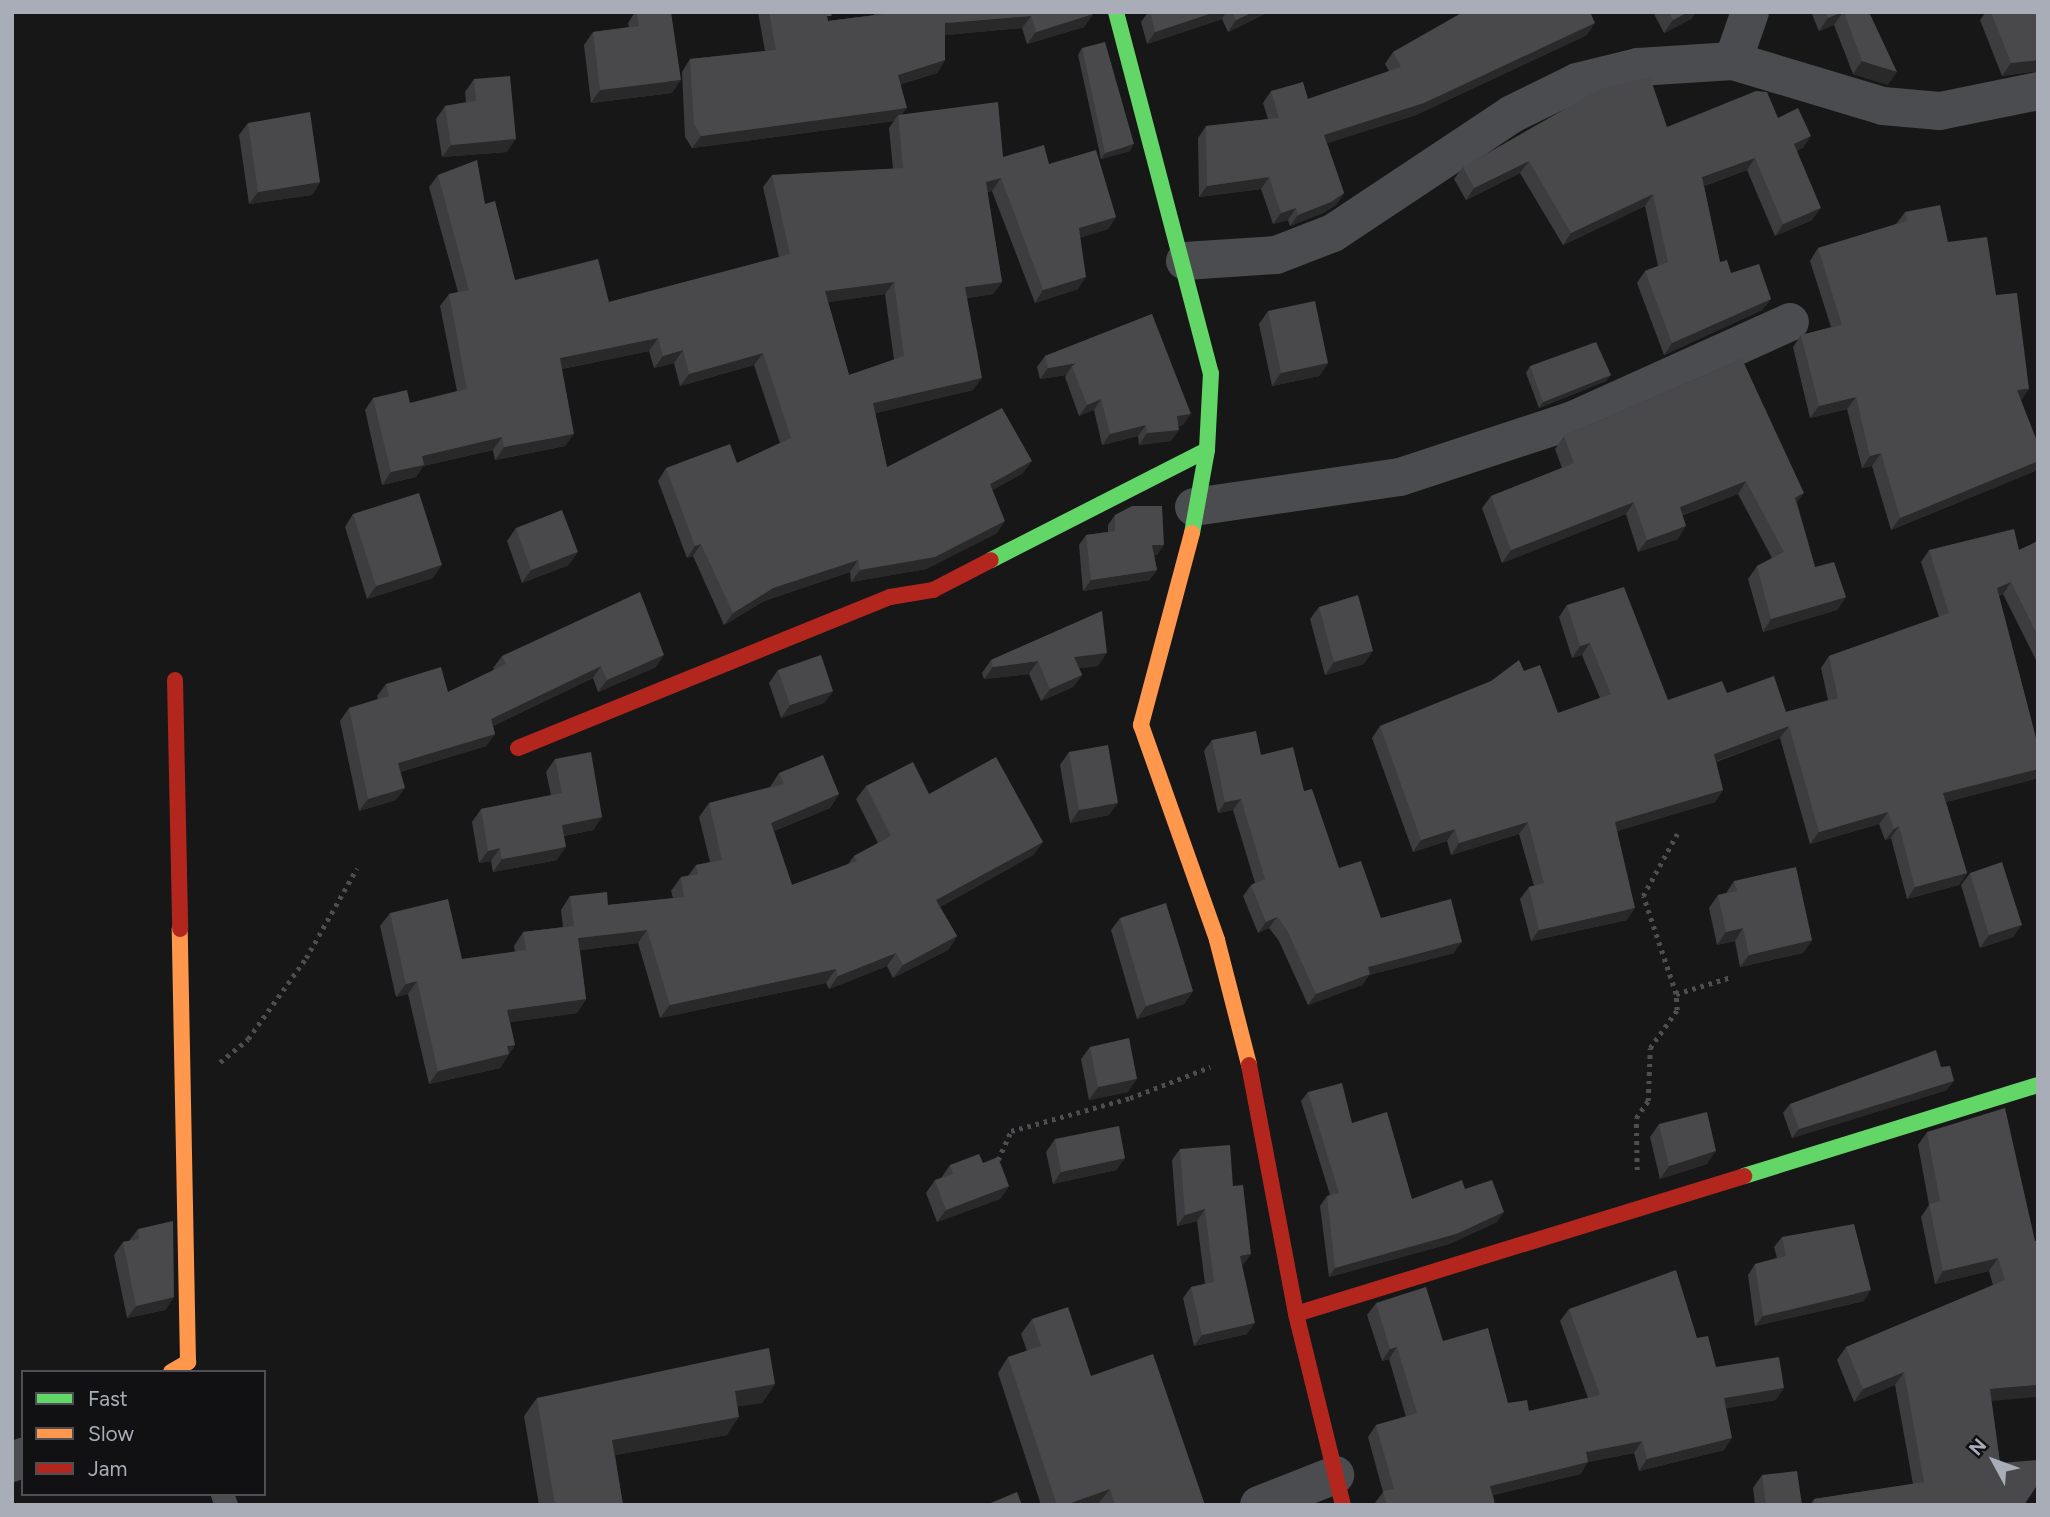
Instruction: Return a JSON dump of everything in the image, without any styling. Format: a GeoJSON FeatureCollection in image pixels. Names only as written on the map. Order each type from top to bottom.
{"type":"FeatureCollection","features":[{"type":"Feature","properties":{"kind":"street"},"geometry":{"type":"LineString","coordinates":[[1116,12],[1185,261],[1211,373],[1207,450],[1194,507],[1187,563],[1141,725],[1217,940],[1246,1050],[1296,1314],[1339,1490],[1259,1505]]}},
{"type":"Feature","properties":{"kind":"street"},"geometry":{"type":"LineString","coordinates":[[1733,61],[1750,12]]}},
{"type":"Feature","properties":{"kind":"street"},"geometry":{"type":"LineString","coordinates":[[1185,261],[1276,255],[1333,233],[1512,114],[1577,82],[1637,67],[1733,61],[1883,106],[1940,111],[2038,91]]}},
{"type":"Feature","properties":{"kind":"street"},"geometry":{"type":"LineString","coordinates":[[1194,507],[1400,477],[1573,420],[1790,322]]}},
{"type":"Feature","properties":{"kind":"street"},"geometry":{"type":"LineString","coordinates":[[518,748],[890,597],[933,590],[1207,450]]}},
{"type":"Feature","properties":{"kind":"street"},"geometry":{"type":"LineString","coordinates":[[175,680],[182,1088],[183,1369]]}},
{"type":"Feature","properties":{"kind":"street"},"geometry":{"type":"LineString","coordinates":[[1296,1314],[2038,1085]]}},
{"type":"Feature","properties":{"kind":"path"},"geometry":{"type":"LineString","coordinates":[[829,12],[832,35]]}},
{"type":"Feature","properties":{"kind":"path"},"geometry":{"type":"LineString","coordinates":[[1622,1214],[1640,1160],[1634,1136],[1636,1118],[1648,1101],[1650,1048],[1677,1010],[1676,994],[1643,896],[1677,834]]}},
{"type":"Feature","properties":{"kind":"path"},"geometry":{"type":"LineString","coordinates":[[182,1088],[247,1039],[306,958],[357,868]]}},
{"type":"Feature","properties":{"kind":"path"},"geometry":{"type":"LineString","coordinates":[[1676,994],[1731,977]]}},
{"type":"Feature","properties":{"kind":"path"},"geometry":{"type":"LineString","coordinates":[[998,1160],[1012,1131],[1130,1098],[1246,1050]]}},
{"type":"Feature","properties":{"kind":"building"},"geometry":{"type":"Polygon","coordinates":[[[637,12],[671,12],[681,80],[600,90],[593,32],[639,26],[637,12]]]}},
{"type":"Feature","properties":{"kind":"building"},"geometry":{"type":"Polygon","coordinates":[[[769,12],[826,12],[828,21],[885,12],[1093,14],[1036,32],[1031,16],[945,23],[945,60],[898,75],[907,108],[701,136],[694,124],[690,59],[776,50],[769,12]]]}},
{"type":"Feature","properties":{"kind":"building"},"geometry":{"type":"Polygon","coordinates":[[[1150,12],[1215,12],[1155,32],[1150,12]]]}},
{"type":"Feature","properties":{"kind":"building"},"geometry":{"type":"Polygon","coordinates":[[[1232,12],[1253,12],[1236,20],[1232,12]]]}},
{"type":"Feature","properties":{"kind":"building"},"geometry":{"type":"Polygon","coordinates":[[[1463,12],[1590,12],[1595,23],[1424,103],[1324,135],[1344,193],[1331,202],[1298,215],[1296,208],[1281,213],[1269,177],[1207,186],[1206,126],[1279,118],[1271,91],[1303,82],[1308,99],[1401,67],[1393,52],[1463,12]]]}},
{"type":"Feature","properties":{"kind":"building"},"geometry":{"type":"Polygon","coordinates":[[[1669,12],[1688,12],[1673,20],[1669,12]]]}},
{"type":"Feature","properties":{"kind":"building"},"geometry":{"type":"Polygon","coordinates":[[[1826,12],[1842,12],[1828,18],[1826,12]]]}},
{"type":"Feature","properties":{"kind":"building"},"geometry":{"type":"Polygon","coordinates":[[[1844,12],[1869,12],[1897,72],[1862,61],[1844,12]]]}},
{"type":"Feature","properties":{"kind":"building"},"geometry":{"type":"Polygon","coordinates":[[[1991,12],[2038,12],[2038,60],[2011,63],[1991,12]]]}},
{"type":"Feature","properties":{"kind":"building"},"geometry":{"type":"Polygon","coordinates":[[[1105,42],[1134,144],[1105,153],[1082,48],[1105,42]]]}},
{"type":"Feature","properties":{"kind":"building"},"geometry":{"type":"Polygon","coordinates":[[[510,76],[516,139],[451,145],[445,106],[476,101],[474,79],[510,76]]]}},
{"type":"Feature","properties":{"kind":"building"},"geometry":{"type":"Polygon","coordinates":[[[1650,77],[1667,127],[1756,91],[1767,92],[1778,118],[1798,108],[1811,136],[1794,144],[1821,208],[1783,224],[1755,158],[1702,177],[1720,262],[1727,260],[1731,273],[1759,264],[1771,299],[1672,343],[1645,271],[1668,262],[1653,194],[1571,233],[1529,161],[1474,188],[1463,167],[1600,89],[1650,77]]]}},
{"type":"Feature","properties":{"kind":"building"},"geometry":{"type":"Polygon","coordinates":[[[998,102],[1003,157],[1044,145],[1049,164],[1096,150],[1116,217],[1079,228],[1086,277],[1043,290],[1001,178],[986,182],[1002,282],[965,287],[982,378],[873,403],[887,467],[1002,408],[1032,461],[990,484],[1005,521],[935,557],[860,570],[858,560],[773,588],[733,613],[701,544],[695,546],[666,468],[730,444],[737,463],[791,438],[763,353],[689,374],[683,350],[663,356],[658,338],[560,358],[574,434],[504,447],[502,437],[422,456],[424,465],[391,472],[373,398],[407,390],[410,403],[467,389],[449,294],[469,290],[438,175],[477,160],[485,204],[495,201],[515,280],[598,259],[609,302],[790,254],[772,175],[903,168],[898,115],[998,102]],[[894,282],[825,291],[849,375],[904,356],[894,282]]]}},
{"type":"Feature","properties":{"kind":"building"},"geometry":{"type":"Polygon","coordinates":[[[310,112],[320,182],[258,192],[248,123],[310,112]]]}},
{"type":"Feature","properties":{"kind":"building"},"geometry":{"type":"Polygon","coordinates":[[[1940,205],[1948,242],[1987,237],[1996,295],[2017,293],[2029,389],[2017,390],[2038,444],[2038,461],[1900,518],[1881,453],[1870,456],[1856,397],[1819,406],[1801,335],[1842,325],[1818,248],[1907,221],[1905,212],[1940,205]]]}},
{"type":"Feature","properties":{"kind":"building"},"geometry":{"type":"Polygon","coordinates":[[[1315,301],[1328,363],[1281,373],[1268,311],[1315,301]]]}},
{"type":"Feature","properties":{"kind":"building"},"geometry":{"type":"Polygon","coordinates":[[[1152,314],[1191,414],[1177,416],[1179,430],[1147,433],[1146,425],[1110,434],[1101,399],[1087,405],[1072,366],[1077,363],[1048,368],[1045,356],[1152,314]]]}},
{"type":"Feature","properties":{"kind":"building"},"geometry":{"type":"Polygon","coordinates":[[[1596,342],[1611,375],[1543,402],[1530,366],[1596,342]]]}},
{"type":"Feature","properties":{"kind":"building"},"geometry":{"type":"Polygon","coordinates":[[[1742,359],[1804,493],[1795,498],[1815,567],[1834,562],[1846,597],[1771,619],[1757,566],[1784,552],[1746,481],[1680,507],[1686,526],[1647,540],[1634,502],[1511,550],[1491,496],[1574,463],[1564,436],[1742,359]]]}},
{"type":"Feature","properties":{"kind":"building"},"geometry":{"type":"Polygon","coordinates":[[[419,493],[442,565],[376,586],[353,514],[419,493]]]}},
{"type":"Feature","properties":{"kind":"building"},"geometry":{"type":"Polygon","coordinates":[[[1132,506],[1162,506],[1164,545],[1152,545],[1157,570],[1091,580],[1086,535],[1115,531],[1115,515],[1132,506]]]}},
{"type":"Feature","properties":{"kind":"building"},"geometry":{"type":"Polygon","coordinates":[[[562,510],[578,552],[531,570],[516,528],[562,510]]]}},
{"type":"Feature","properties":{"kind":"building"},"geometry":{"type":"Polygon","coordinates":[[[2014,529],[2019,550],[2038,541],[2038,636],[2011,582],[1997,588],[2038,746],[2038,769],[1943,793],[1967,873],[1915,887],[1899,826],[1894,829],[1888,812],[1819,832],[1789,726],[1714,754],[1723,790],[1615,822],[1635,908],[1539,930],[1529,887],[1544,883],[1528,822],[1459,843],[1455,829],[1421,840],[1380,726],[1491,681],[1519,660],[1524,671],[1540,665],[1558,713],[1611,694],[1590,643],[1580,646],[1567,605],[1624,587],[1668,700],[1722,681],[1727,693],[1774,676],[1786,712],[1838,698],[1829,656],[1949,613],[1929,550],[2014,529]]]}},
{"type":"Feature","properties":{"kind":"building"},"geometry":{"type":"Polygon","coordinates":[[[640,592],[664,655],[607,680],[601,666],[491,719],[495,734],[398,763],[405,788],[368,799],[349,708],[389,696],[386,684],[441,667],[448,692],[506,664],[502,656],[640,592]]]}},
{"type":"Feature","properties":{"kind":"building"},"geometry":{"type":"Polygon","coordinates":[[[1358,595],[1373,651],[1334,662],[1319,607],[1358,595]]]}},
{"type":"Feature","properties":{"kind":"building"},"geometry":{"type":"Polygon","coordinates":[[[1102,611],[1107,653],[1074,657],[1082,675],[1050,689],[1038,661],[993,667],[991,660],[1102,611]]]}},
{"type":"Feature","properties":{"kind":"building"},"geometry":{"type":"Polygon","coordinates":[[[821,655],[833,691],[790,705],[778,670],[821,655]]]}},
{"type":"Feature","properties":{"kind":"building"},"geometry":{"type":"Polygon","coordinates":[[[1256,731],[1261,755],[1293,747],[1304,791],[1312,789],[1339,868],[1361,861],[1381,918],[1451,899],[1462,942],[1368,967],[1370,974],[1316,994],[1287,930],[1277,917],[1266,922],[1251,885],[1265,879],[1241,799],[1225,802],[1212,740],[1256,731]]]}},
{"type":"Feature","properties":{"kind":"building"},"geometry":{"type":"Polygon","coordinates":[[[1108,745],[1118,803],[1079,810],[1069,752],[1108,745]]]}},
{"type":"Feature","properties":{"kind":"building"},"geometry":{"type":"Polygon","coordinates":[[[591,752],[602,817],[562,825],[566,847],[502,859],[500,848],[488,851],[481,809],[562,793],[555,759],[591,752]]]}},
{"type":"Feature","properties":{"kind":"building"},"geometry":{"type":"Polygon","coordinates":[[[823,755],[839,794],[771,823],[792,885],[857,861],[854,856],[891,836],[866,786],[913,762],[929,794],[996,757],[1043,842],[936,900],[957,936],[903,965],[896,953],[838,976],[836,969],[670,1005],[647,930],[578,938],[586,999],[507,1010],[515,1045],[507,1046],[509,1054],[438,1071],[417,981],[406,984],[390,913],[448,899],[462,959],[526,950],[523,932],[574,926],[570,896],[607,892],[608,905],[684,897],[681,877],[698,874],[696,865],[722,860],[709,803],[784,784],[779,773],[823,755]]]}},
{"type":"Feature","properties":{"kind":"building"},"geometry":{"type":"Polygon","coordinates":[[[2002,862],[2022,925],[1989,935],[1970,873],[2002,862]]]}},
{"type":"Feature","properties":{"kind":"building"},"geometry":{"type":"Polygon","coordinates":[[[1796,867],[1812,940],[1749,955],[1743,928],[1726,932],[1718,895],[1737,891],[1734,881],[1796,867]]]}},
{"type":"Feature","properties":{"kind":"building"},"geometry":{"type":"Polygon","coordinates":[[[1166,903],[1193,991],[1146,1006],[1120,918],[1166,903]]]}},
{"type":"Feature","properties":{"kind":"building"},"geometry":{"type":"Polygon","coordinates":[[[1129,1038],[1137,1079],[1098,1087],[1090,1047],[1129,1038]]]}},
{"type":"Feature","properties":{"kind":"building"},"geometry":{"type":"Polygon","coordinates":[[[1936,1050],[1941,1067],[1950,1066],[1954,1081],[1799,1129],[1790,1104],[1936,1050]]]}},
{"type":"Feature","properties":{"kind":"building"},"geometry":{"type":"Polygon","coordinates":[[[1342,1083],[1352,1123],[1387,1112],[1412,1199],[1462,1180],[1465,1189],[1492,1180],[1504,1212],[1456,1234],[1335,1268],[1327,1196],[1339,1193],[1308,1092],[1342,1083]]]}},
{"type":"Feature","properties":{"kind":"building"},"geometry":{"type":"Polygon","coordinates":[[[2005,1108],[2035,1241],[2038,1240],[2038,1385],[1990,1389],[2000,1463],[2038,1460],[2038,1484],[2024,1505],[1815,1505],[1814,1499],[1924,1482],[1904,1372],[1863,1389],[1846,1347],[2005,1280],[1998,1258],[1943,1271],[1929,1204],[1940,1201],[1927,1132],[2005,1108]]]}},
{"type":"Feature","properties":{"kind":"building"},"geometry":{"type":"Polygon","coordinates":[[[1707,1112],[1716,1151],[1669,1166],[1659,1124],[1707,1112]]]}},
{"type":"Feature","properties":{"kind":"building"},"geometry":{"type":"Polygon","coordinates":[[[1119,1126],[1125,1158],[1061,1172],[1055,1139],[1119,1126]]]}},
{"type":"Feature","properties":{"kind":"building"},"geometry":{"type":"Polygon","coordinates":[[[1230,1145],[1233,1186],[1243,1185],[1251,1254],[1240,1256],[1255,1323],[1202,1335],[1191,1287],[1214,1282],[1205,1209],[1185,1215],[1180,1149],[1230,1145]]]}},
{"type":"Feature","properties":{"kind":"building"},"geometry":{"type":"Polygon","coordinates":[[[979,1154],[983,1163],[998,1157],[1009,1186],[946,1210],[935,1180],[953,1174],[950,1165],[979,1154]]]}},
{"type":"Feature","properties":{"kind":"building"},"geometry":{"type":"Polygon","coordinates":[[[173,1221],[174,1297],[136,1306],[123,1242],[139,1239],[138,1229],[173,1221]]]}},
{"type":"Feature","properties":{"kind":"building"},"geometry":{"type":"Polygon","coordinates":[[[1854,1224],[1871,1290],[1763,1316],[1755,1264],[1786,1256],[1782,1237],[1854,1224]]]}},
{"type":"Feature","properties":{"kind":"building"},"geometry":{"type":"Polygon","coordinates":[[[1676,1270],[1697,1338],[1708,1336],[1716,1367],[1779,1357],[1784,1388],[1724,1398],[1732,1438],[1647,1459],[1642,1441],[1586,1452],[1588,1462],[1490,1486],[1495,1505],[1387,1505],[1383,1491],[1394,1489],[1376,1425],[1417,1413],[1397,1347],[1390,1349],[1376,1303],[1426,1287],[1443,1341],[1488,1328],[1508,1403],[1527,1400],[1529,1411],[1600,1395],[1569,1309],[1676,1270]]]}},
{"type":"Feature","properties":{"kind":"building"},"geometry":{"type":"Polygon","coordinates":[[[1068,1307],[1091,1376],[1153,1354],[1205,1505],[1115,1505],[1110,1489],[1065,1505],[1057,1505],[1008,1357],[1041,1346],[1032,1319],[1068,1307]]]}},
{"type":"Feature","properties":{"kind":"building"},"geometry":{"type":"Polygon","coordinates":[[[769,1348],[775,1384],[735,1391],[739,1417],[612,1440],[623,1505],[555,1505],[537,1398],[769,1348]]]}},
{"type":"Feature","properties":{"kind":"building"},"geometry":{"type":"Polygon","coordinates":[[[1797,1471],[1802,1505],[1766,1505],[1762,1475],[1797,1471]]]}},
{"type":"Feature","properties":{"kind":"building"},"geometry":{"type":"Polygon","coordinates":[[[1017,1492],[1022,1505],[986,1505],[1017,1492]]]}},
{"type":"Feature","properties":{"kind":"traffic: fast"},"geometry":{"type":"LineString","coordinates":[[1116,12],[1211,373],[1207,450],[1192,533]]}},
{"type":"Feature","properties":{"kind":"traffic: fast"},"geometry":{"type":"LineString","coordinates":[[991,560],[1207,450]]}},
{"type":"Feature","properties":{"kind":"traffic: fast"},"geometry":{"type":"LineString","coordinates":[[1744,1176],[2038,1085]]}},
{"type":"Feature","properties":{"kind":"traffic: slow"},"geometry":{"type":"LineString","coordinates":[[1192,533],[1141,725],[1217,940],[1249,1065]]}},
{"type":"Feature","properties":{"kind":"traffic: slow"},"geometry":{"type":"LineString","coordinates":[[174,1370],[188,1362],[180,929]]}},
{"type":"Feature","properties":{"kind":"traffic: jam"},"geometry":{"type":"LineString","coordinates":[[518,748],[890,597],[933,590],[991,560]]}},
{"type":"Feature","properties":{"kind":"traffic: jam"},"geometry":{"type":"LineString","coordinates":[[175,680],[180,929]]}},
{"type":"Feature","properties":{"kind":"traffic: jam"},"geometry":{"type":"LineString","coordinates":[[1249,1065],[1296,1314],[1343,1505]]}},
{"type":"Feature","properties":{"kind":"traffic: jam"},"geometry":{"type":"LineString","coordinates":[[1296,1314],[1744,1176]]}}]}
